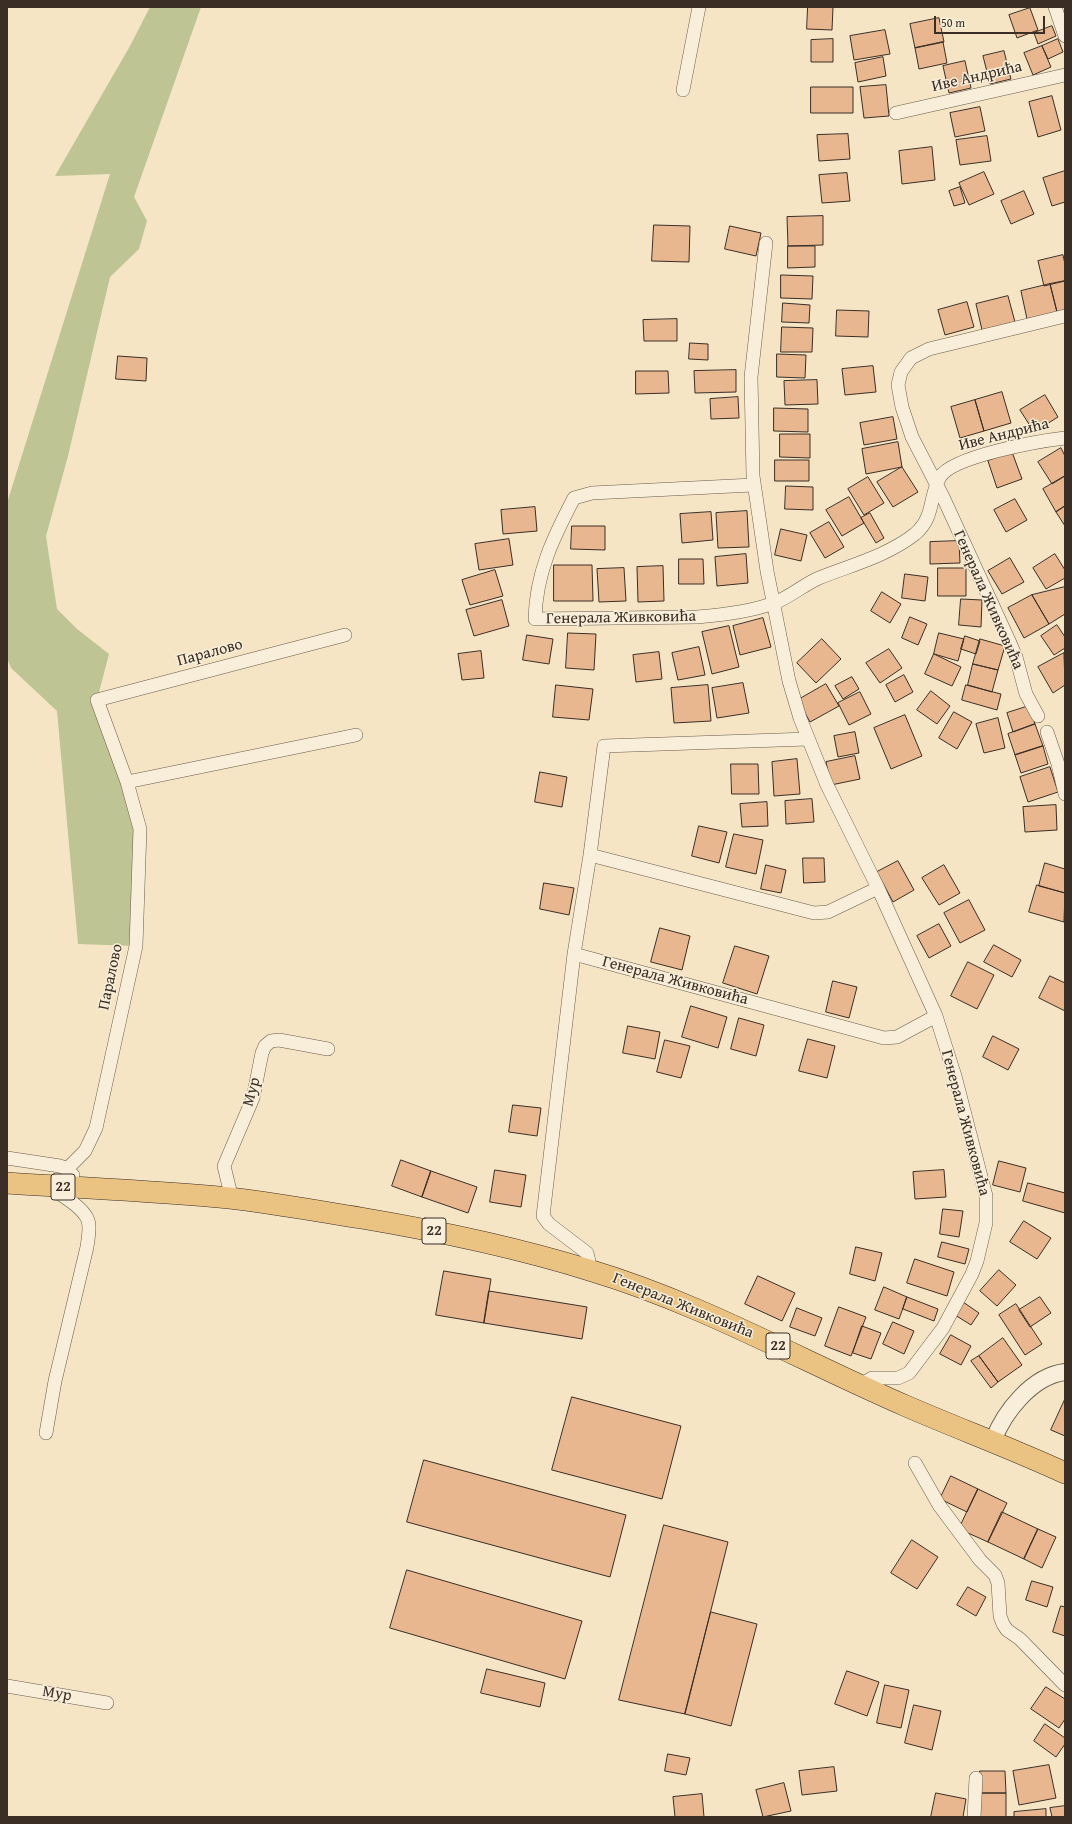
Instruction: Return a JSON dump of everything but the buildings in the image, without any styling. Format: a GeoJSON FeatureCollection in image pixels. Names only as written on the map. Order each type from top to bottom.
{"type":"FeatureCollection","features":[{"type":"Feature","properties":{"kind":"main road","name":"22"},"geometry":{"type":"LineString","coordinates":[[7,1183],[232,1199]]}},
{"type":"Feature","properties":{"kind":"main road","name":"Генерала Живковића"},"geometry":{"type":"LineString","coordinates":[[232,1199],[306,1209],[453,1235],[591,1270],[713,1315],[906,1406],[993,1441]]}},
{"type":"Feature","properties":{"kind":"main road","name":"22"},"geometry":{"type":"LineString","coordinates":[[993,1441],[1065,1473]]}},
{"type":"Feature","properties":{"kind":"street"},"geometry":{"type":"LineString","coordinates":[[683,90],[699,7]]}},
{"type":"Feature","properties":{"kind":"street"},"geometry":{"type":"LineString","coordinates":[[1054,7],[1065,36]]}},
{"type":"Feature","properties":{"kind":"street","name":"Иве Андрића"},"geometry":{"type":"LineString","coordinates":[[896,113],[1065,75]]}},
{"type":"Feature","properties":{"kind":"street","name":"Генерала Живковића"},"geometry":{"type":"LineString","coordinates":[[766,243],[751,377],[753,485],[767,571],[775,603],[789,680],[808,739],[842,817],[878,888],[936,1016],[955,1076],[983,1182],[987,1210],[982,1244],[972,1274],[943,1328],[914,1369],[904,1377],[872,1378],[860,1385]]}},
{"type":"Feature","properties":{"kind":"street","name":"Генерала Живковића"},"geometry":{"type":"LineString","coordinates":[[1038,716],[1026,694],[1016,657],[1010,643],[937,484],[912,436],[902,407],[898,385],[901,372],[911,358],[929,348],[1065,316]]}},
{"type":"Feature","properties":{"kind":"street","name":"Иве Андрића"},"geometry":{"type":"LineString","coordinates":[[937,484],[946,470],[964,461],[1014,447],[1065,438]]}},
{"type":"Feature","properties":{"kind":"street","name":"Генерала Живковића"},"geometry":{"type":"LineString","coordinates":[[753,485],[592,493],[574,498],[551,544],[536,597],[535,619],[697,617],[720,615],[775,603],[809,583],[889,550],[915,534],[921,528],[930,512],[937,484]]}},
{"type":"Feature","properties":{"kind":"street","name":"Паралово"},"geometry":{"type":"LineString","coordinates":[[67,1169],[86,1151],[96,1128],[136,946],[140,828],[128,782],[98,700],[345,635]]}},
{"type":"Feature","properties":{"kind":"street"},"geometry":{"type":"LineString","coordinates":[[1047,732],[1058,764],[1065,794]]}},
{"type":"Feature","properties":{"kind":"street"},"geometry":{"type":"LineString","coordinates":[[128,782],[356,735]]}},
{"type":"Feature","properties":{"kind":"street","name":"Генерала Живковића"},"geometry":{"type":"LineString","coordinates":[[591,1270],[587,1253],[549,1224],[543,1216],[574,954],[590,854],[604,746],[808,739]]}},
{"type":"Feature","properties":{"kind":"street"},"geometry":{"type":"LineString","coordinates":[[590,854],[814,913],[828,912],[878,888]]}},
{"type":"Feature","properties":{"kind":"street","name":"Генерала Живковића"},"geometry":{"type":"LineString","coordinates":[[574,954],[884,1038],[897,1037],[936,1016]]}},
{"type":"Feature","properties":{"kind":"street","name":"Мур"},"geometry":{"type":"LineString","coordinates":[[232,1199],[224,1166],[253,1098],[262,1053],[265,1046],[271,1041],[279,1040],[328,1048]]}},
{"type":"Feature","properties":{"kind":"street"},"geometry":{"type":"LineString","coordinates":[[7,1158],[60,1166],[67,1169],[75,1177],[79,1188]]}},
{"type":"Feature","properties":{"kind":"street"},"geometry":{"type":"LineString","coordinates":[[46,1433],[55,1381],[87,1247],[89,1225],[88,1218],[80,1209],[49,1186]]}},
{"type":"Feature","properties":{"kind":"street"},"geometry":{"type":"LineString","coordinates":[[993,1441],[1000,1422],[1026,1393],[1044,1378],[1065,1372]]}},
{"type":"Feature","properties":{"kind":"street"},"geometry":{"type":"LineString","coordinates":[[915,1463],[938,1505],[980,1560],[995,1575],[998,1583],[1000,1616],[1002,1624],[1007,1630],[1020,1639],[1065,1685]]}},
{"type":"Feature","properties":{"kind":"street","name":"Мур"},"geometry":{"type":"LineString","coordinates":[[7,1686],[107,1703]]}},
{"type":"Feature","properties":{"kind":"street"},"geometry":{"type":"LineString","coordinates":[[974,1817],[976,1778]]}},
{"type":"Feature","properties":{"kind":"green space"},"geometry":{"type":"Polygon","coordinates":[[[150,7],[201,7],[134,197],[147,221],[139,249],[110,277],[68,456],[46,536],[57,609],[77,629],[109,654],[97,700],[140,829],[136,946],[78,944],[57,711],[11,668],[7,658],[7,503],[110,174],[55,176],[130,46],[150,7]]]}}]}
